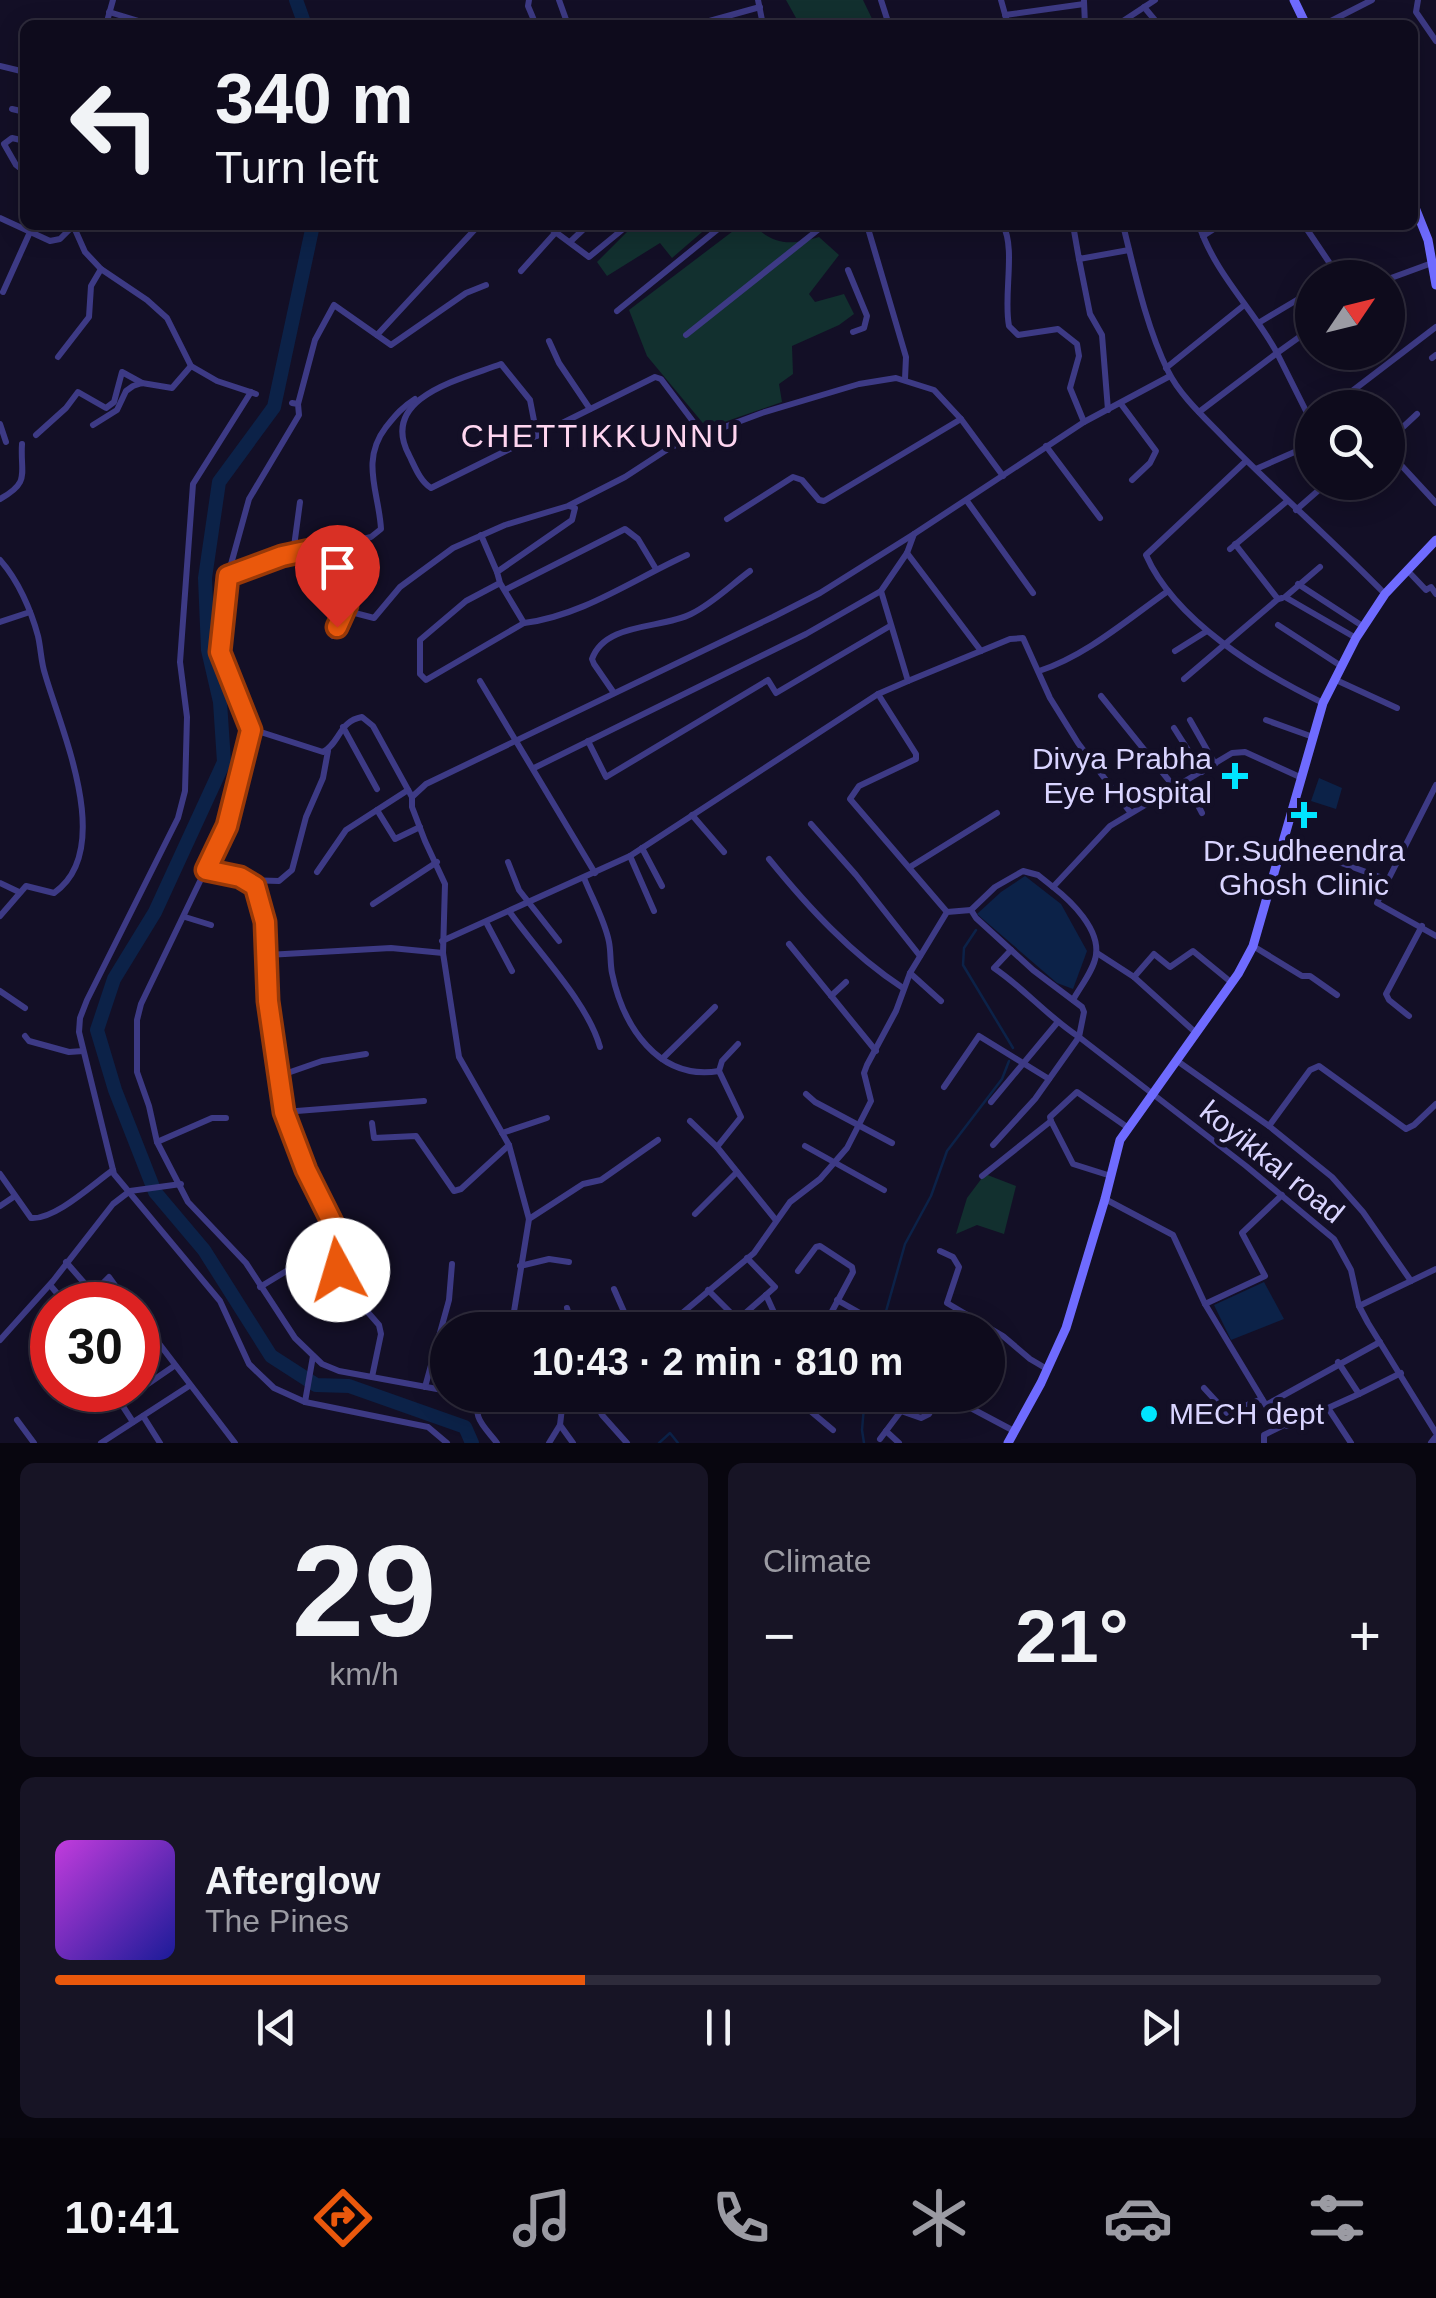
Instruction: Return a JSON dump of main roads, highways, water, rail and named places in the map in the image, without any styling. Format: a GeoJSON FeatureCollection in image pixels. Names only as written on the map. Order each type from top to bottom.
{"type":"FeatureCollection","features":[{"type":"Feature","properties":{"kind":"main road"},"geometry":{"type":"LineString","coordinates":[[1418,215],[1428,240],[1436,285]]}},
{"type":"Feature","properties":{"kind":"main road"},"geometry":{"type":"LineString","coordinates":[[1008,1443],[1066,1328],[1120,1140],[1232,983],[1253,946],[1323,703],[1356,638],[1385,594],[1436,540]]}},
{"type":"Feature","properties":{"kind":"water"},"geometry":{"type":"Polygon","coordinates":[[[1319,778],[1342,788],[1336,809],[1311,801],[1319,778]]]}},
{"type":"Feature","properties":{"kind":"water"},"geometry":{"type":"Polygon","coordinates":[[[1025,876],[1061,904],[1087,951],[1073,989],[1057,983],[977,914],[1025,876]]]}},
{"type":"Feature","properties":{"kind":"water"},"geometry":{"type":"Polygon","coordinates":[[[1264,1282],[1284,1319],[1231,1340],[1214,1305],[1264,1282]]]}},
{"type":"Feature","properties":{"kind":"waterway"},"geometry":{"type":"LineString","coordinates":[[296,0],[303,20]]}},
{"type":"Feature","properties":{"kind":"waterway"},"geometry":{"type":"LineString","coordinates":[[312,230],[274,407],[219,482],[205,578],[208,650],[220,702],[224,762],[155,912],[114,979],[97,1030],[115,1090],[155,1192],[204,1250],[271,1356],[316,1385],[349,1386],[465,1427],[472,1443]]}},
{"type":"Feature","properties":{"kind":"waterway"},"geometry":{"type":"LineString","coordinates":[[976,930],[964,948],[963,965],[1013,1048]]}},
{"type":"Feature","properties":{"kind":"waterway"},"geometry":{"type":"LineString","coordinates":[[886,1312],[905,1244],[931,1196],[947,1151],[1002,1079],[1009,1061]]}},
{"type":"Feature","properties":{"kind":"waterway"},"geometry":{"type":"LineString","coordinates":[[864,1412],[864,1443]]}},
{"type":"Feature","properties":{"kind":"waterway"},"geometry":{"type":"LineString","coordinates":[[659,1443],[670,1433],[678,1443]]}},
{"type":"Feature","properties":{"kind":"place","name":"Divya Prabha Eye Hospital"},"geometry":{"type":"Point","coordinates":[1235,776]}},
{"type":"Feature","properties":{"kind":"place","name":"Dr.Sudheendra Ghosh Clinic"},"geometry":{"type":"Point","coordinates":[1304,815]}},
{"type":"Feature","properties":{"kind":"place","name":"MECH dept"},"geometry":{"type":"Point","coordinates":[1149,1414]}},
{"type":"Feature","properties":{"kind":"district","name":"CHETTIKKUNNU"},"geometry":{"type":"Point","coordinates":[601,436]}}]}
